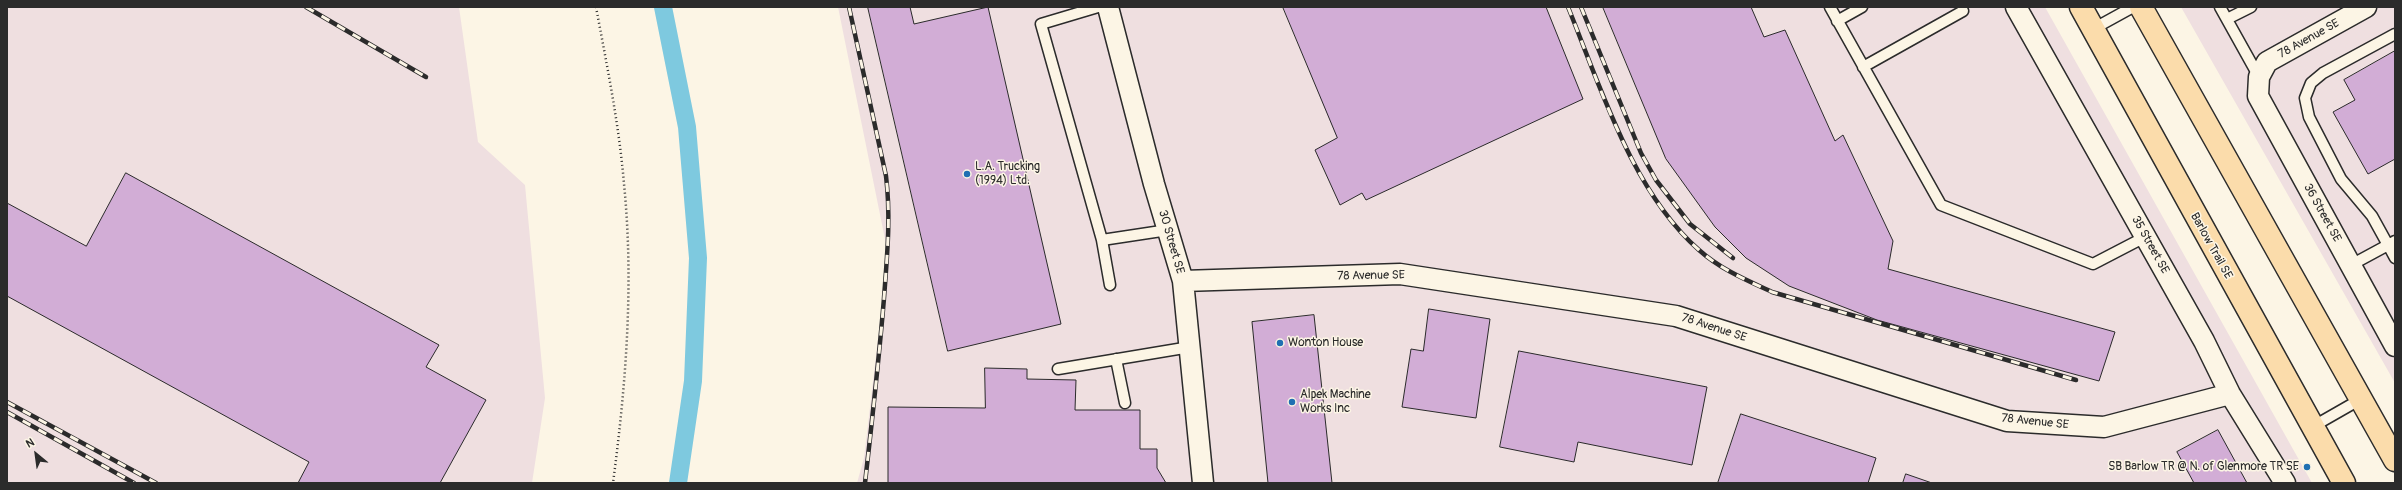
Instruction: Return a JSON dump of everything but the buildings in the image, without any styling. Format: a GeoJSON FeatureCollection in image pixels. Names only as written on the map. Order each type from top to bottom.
{"type":"FeatureCollection","features":[{"type":"Feature","properties":{"kind":"main road","name":"Barlow Trail SE"},"geometry":{"type":"LineString","coordinates":[[2081,7],[2344,483]]}},
{"type":"Feature","properties":{"kind":"main road"},"geometry":{"type":"LineString","coordinates":[[2141,7],[2395,460]]}},
{"type":"Feature","properties":{"kind":"street","name":"30 Street SE"},"geometry":{"type":"LineString","coordinates":[[1108,7],[1183,281],[1203,483]]}},
{"type":"Feature","properties":{"kind":"street","name":"35 Street SE"},"geometry":{"type":"LineString","coordinates":[[2016,7],[2145,237],[2230,394],[2284,483]]}},
{"type":"Feature","properties":{"kind":"street","name":"78 Avenue SE"},"geometry":{"type":"LineString","coordinates":[[2259,77],[2267,62],[2366,7]]}},
{"type":"Feature","properties":{"kind":"street","name":"36 Street SE"},"geometry":{"type":"LineString","coordinates":[[2259,77],[2258,96],[2395,346]]}},
{"type":"Feature","properties":{"kind":"street","name":"78 Avenue SE"},"geometry":{"type":"LineString","coordinates":[[1183,281],[1400,274],[1676,316],[2007,421],[2104,427],[2230,394]]}},
{"type":"Feature","properties":{"kind":"lane"},"geometry":{"type":"LineString","coordinates":[[1098,7],[1041,24],[1102,240],[1110,285]]}},
{"type":"Feature","properties":{"kind":"lane"},"geometry":{"type":"LineString","coordinates":[[1830,7],[1941,205],[2092,264],[2145,237]]}},
{"type":"Feature","properties":{"kind":"lane"},"geometry":{"type":"LineString","coordinates":[[1837,21],[1862,7]]}},
{"type":"Feature","properties":{"kind":"lane"},"geometry":{"type":"LineString","coordinates":[[2093,29],[2133,7]]}},
{"type":"Feature","properties":{"kind":"lane"},"geometry":{"type":"LineString","coordinates":[[2220,7],[2259,77]]}},
{"type":"Feature","properties":{"kind":"lane"},"geometry":{"type":"LineString","coordinates":[[2227,19],[2251,7]]}},
{"type":"Feature","properties":{"kind":"lane"},"geometry":{"type":"LineString","coordinates":[[1863,67],[1963,11]]}},
{"type":"Feature","properties":{"kind":"lane"},"geometry":{"type":"LineString","coordinates":[[2395,34],[2323,73],[2310,83],[2305,98],[2309,117],[2341,179],[2372,216],[2391,243],[2395,258]]}},
{"type":"Feature","properties":{"kind":"lane"},"geometry":{"type":"LineString","coordinates":[[1102,240],[1168,230]]}},
{"type":"Feature","properties":{"kind":"lane"},"geometry":{"type":"LineString","coordinates":[[2350,265],[2391,243]]}},
{"type":"Feature","properties":{"kind":"lane"},"geometry":{"type":"LineString","coordinates":[[1058,369],[1190,346]]}},
{"type":"Feature","properties":{"kind":"lane"},"geometry":{"type":"LineString","coordinates":[[1116,359],[1125,403]]}},
{"type":"Feature","properties":{"kind":"lane"},"geometry":{"type":"LineString","coordinates":[[2312,427],[2361,399]]}},
{"type":"Feature","properties":{"kind":"path"},"geometry":{"type":"LineString","coordinates":[[596,7],[616,115],[624,184],[627,240],[628,323],[624,395],[613,483]]}},
{"type":"Feature","properties":{"kind":"shaded area"},"geometry":{"type":"Polygon","coordinates":[[[7,7],[459,7],[478,142],[525,185],[545,398],[532,483],[7,483],[7,7]]]}},
{"type":"Feature","properties":{"kind":"shaded area"},"geometry":{"type":"Polygon","coordinates":[[[838,7],[2045,7],[2312,483],[857,483],[864,458],[888,254],[838,7]]]}},
{"type":"Feature","properties":{"kind":"shaded area"},"geometry":{"type":"Polygon","coordinates":[[[2181,7],[2395,7],[2395,383],[2181,7]]]}},
{"type":"Feature","properties":{"kind":"waterway"},"geometry":{"type":"LineString","coordinates":[[663,7],[687,127],[698,258],[693,381],[678,483]]}},
{"type":"Feature","properties":{"kind":"railway"},"geometry":{"type":"LineString","coordinates":[[306,7],[426,77]]}},
{"type":"Feature","properties":{"kind":"railway"},"geometry":{"type":"LineString","coordinates":[[849,7],[886,176],[888,207],[888,237],[884,298],[865,483]]}},
{"type":"Feature","properties":{"kind":"railway"},"geometry":{"type":"LineString","coordinates":[[1568,7],[1606,104],[1637,169],[1655,199],[1675,226],[1707,257],[1734,274],[1772,292],[2076,380]]}},
{"type":"Feature","properties":{"kind":"railway"},"geometry":{"type":"LineString","coordinates":[[1581,7],[1641,153],[1656,180],[1690,224],[1733,258]]}},
{"type":"Feature","properties":{"kind":"railway"},"geometry":{"type":"LineString","coordinates":[[7,402],[156,483]]}},
{"type":"Feature","properties":{"kind":"railway"},"geometry":{"type":"LineString","coordinates":[[7,412],[134,483]]}},
{"type":"Feature","properties":{"kind":"place","name":"L.A. Trucking (1994) Ltd."},"geometry":{"type":"Point","coordinates":[967,174]}},
{"type":"Feature","properties":{"kind":"place","name":"Wonton House"},"geometry":{"type":"Point","coordinates":[1280,343]}},
{"type":"Feature","properties":{"kind":"place","name":"Alpek Machine Works Inc"},"geometry":{"type":"Point","coordinates":[1292,402]}},
{"type":"Feature","properties":{"kind":"place","name":"SB Barlow TR @ N. of Glenmore TR SE"},"geometry":{"type":"Point","coordinates":[2307,467]}}]}
